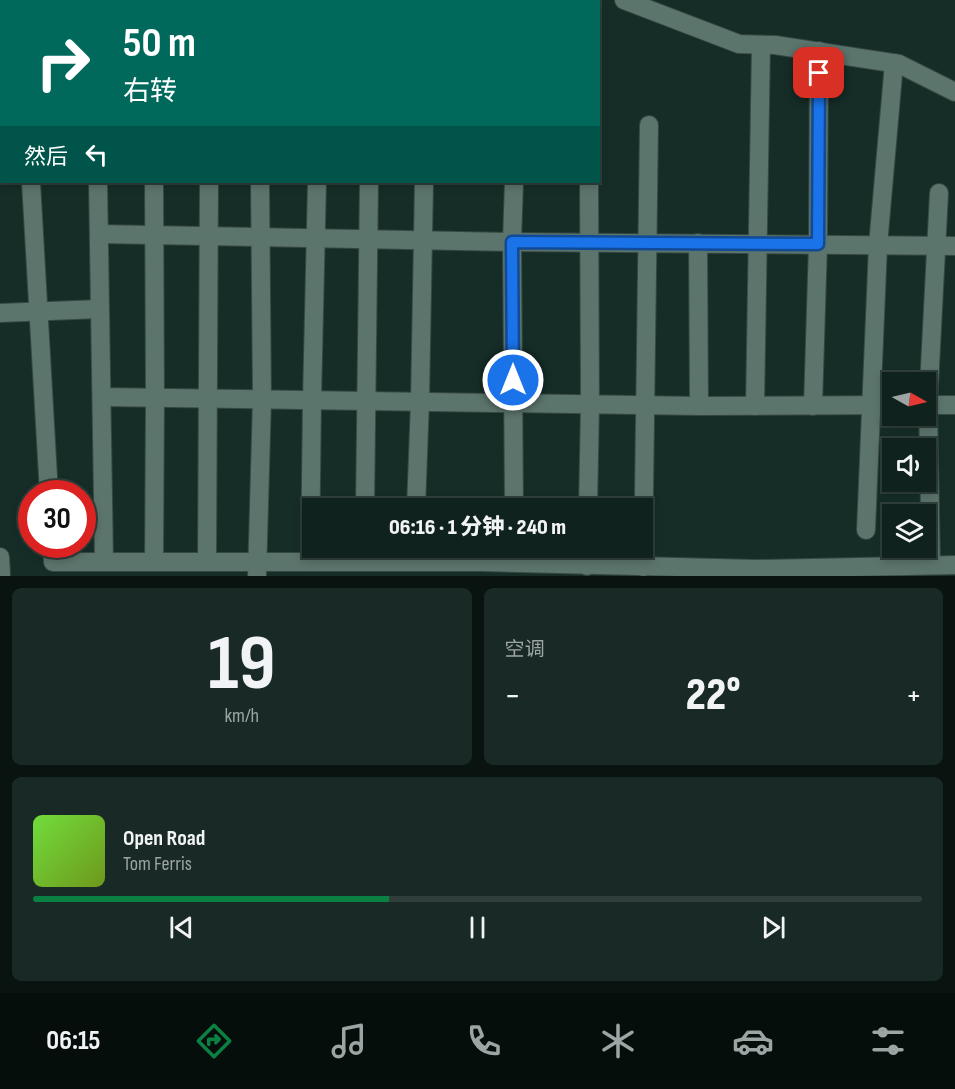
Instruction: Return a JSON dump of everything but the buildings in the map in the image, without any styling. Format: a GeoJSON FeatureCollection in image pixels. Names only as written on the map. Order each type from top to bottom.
{"type":"FeatureCollection","features":[{"type":"Feature","properties":{"kind":"street"},"geometry":{"type":"LineString","coordinates":[[624,0],[740,44],[775,45],[899,64],[955,92]]}},
{"type":"Feature","properties":{"kind":"street"},"geometry":{"type":"LineString","coordinates":[[755,406],[761,45]]}},
{"type":"Feature","properties":{"kind":"street"},"geometry":{"type":"LineString","coordinates":[[813,406],[818,244],[819,51]]}},
{"type":"Feature","properties":{"kind":"street"},"geometry":{"type":"LineString","coordinates":[[866,530],[879,245],[894,63]]}},
{"type":"Feature","properties":{"kind":"street"},"geometry":{"type":"LineString","coordinates":[[649,125],[645,405],[652,570]]}},
{"type":"Feature","properties":{"kind":"street"},"geometry":{"type":"LineString","coordinates":[[31,183],[48,480]]}},
{"type":"Feature","properties":{"kind":"street"},"geometry":{"type":"LineString","coordinates":[[98,183],[105,562]]}},
{"type":"Feature","properties":{"kind":"street"},"geometry":{"type":"LineString","coordinates":[[153,183],[154,562]]}},
{"type":"Feature","properties":{"kind":"street"},"geometry":{"type":"LineString","coordinates":[[207,562],[209,183]]}},
{"type":"Feature","properties":{"kind":"street"},"geometry":{"type":"LineString","coordinates":[[257,569],[261,399],[260,183]]}},
{"type":"Feature","properties":{"kind":"street"},"geometry":{"type":"LineString","coordinates":[[310,562],[317,183]]}},
{"type":"Feature","properties":{"kind":"street"},"geometry":{"type":"LineString","coordinates":[[365,498],[369,183]]}},
{"type":"Feature","properties":{"kind":"street"},"geometry":{"type":"LineString","coordinates":[[416,498],[424,183]]}},
{"type":"Feature","properties":{"kind":"street"},"geometry":{"type":"LineString","coordinates":[[514,183],[512,242],[514,498]]}},
{"type":"Feature","properties":{"kind":"street"},"geometry":{"type":"LineString","coordinates":[[588,498],[591,404],[589,183]]}},
{"type":"Feature","properties":{"kind":"street"},"geometry":{"type":"LineString","coordinates":[[929,372],[939,193]]}},
{"type":"Feature","properties":{"kind":"street"},"geometry":{"type":"LineString","coordinates":[[99,234],[512,242],[955,246]]}},
{"type":"Feature","properties":{"kind":"street"},"geometry":{"type":"LineString","coordinates":[[698,243],[699,406]]}},
{"type":"Feature","properties":{"kind":"street"},"geometry":{"type":"LineString","coordinates":[[0,314],[100,309]]}},
{"type":"Feature","properties":{"kind":"street"},"geometry":{"type":"LineString","coordinates":[[102,397],[699,406],[882,405]]}},
{"type":"Feature","properties":{"kind":"street"},"geometry":{"type":"LineString","coordinates":[[936,405],[955,405]]}},
{"type":"Feature","properties":{"kind":"street"},"geometry":{"type":"LineString","coordinates":[[921,569],[926,426]]}},
{"type":"Feature","properties":{"kind":"street"},"geometry":{"type":"LineString","coordinates":[[53,558],[53,562],[207,562],[257,569],[341,558]]}},
{"type":"Feature","properties":{"kind":"street"},"geometry":{"type":"LineString","coordinates":[[429,558],[483,569],[509,558]]}},
{"type":"Feature","properties":{"kind":"street"},"geometry":{"type":"LineString","coordinates":[[530,558],[652,570],[741,572],[831,572],[921,569],[955,565]]}},
{"type":"Feature","properties":{"kind":"route"},"geometry":{"type":"LineString","coordinates":[[513,380],[512,242],[818,244],[819,73]]}}]}
